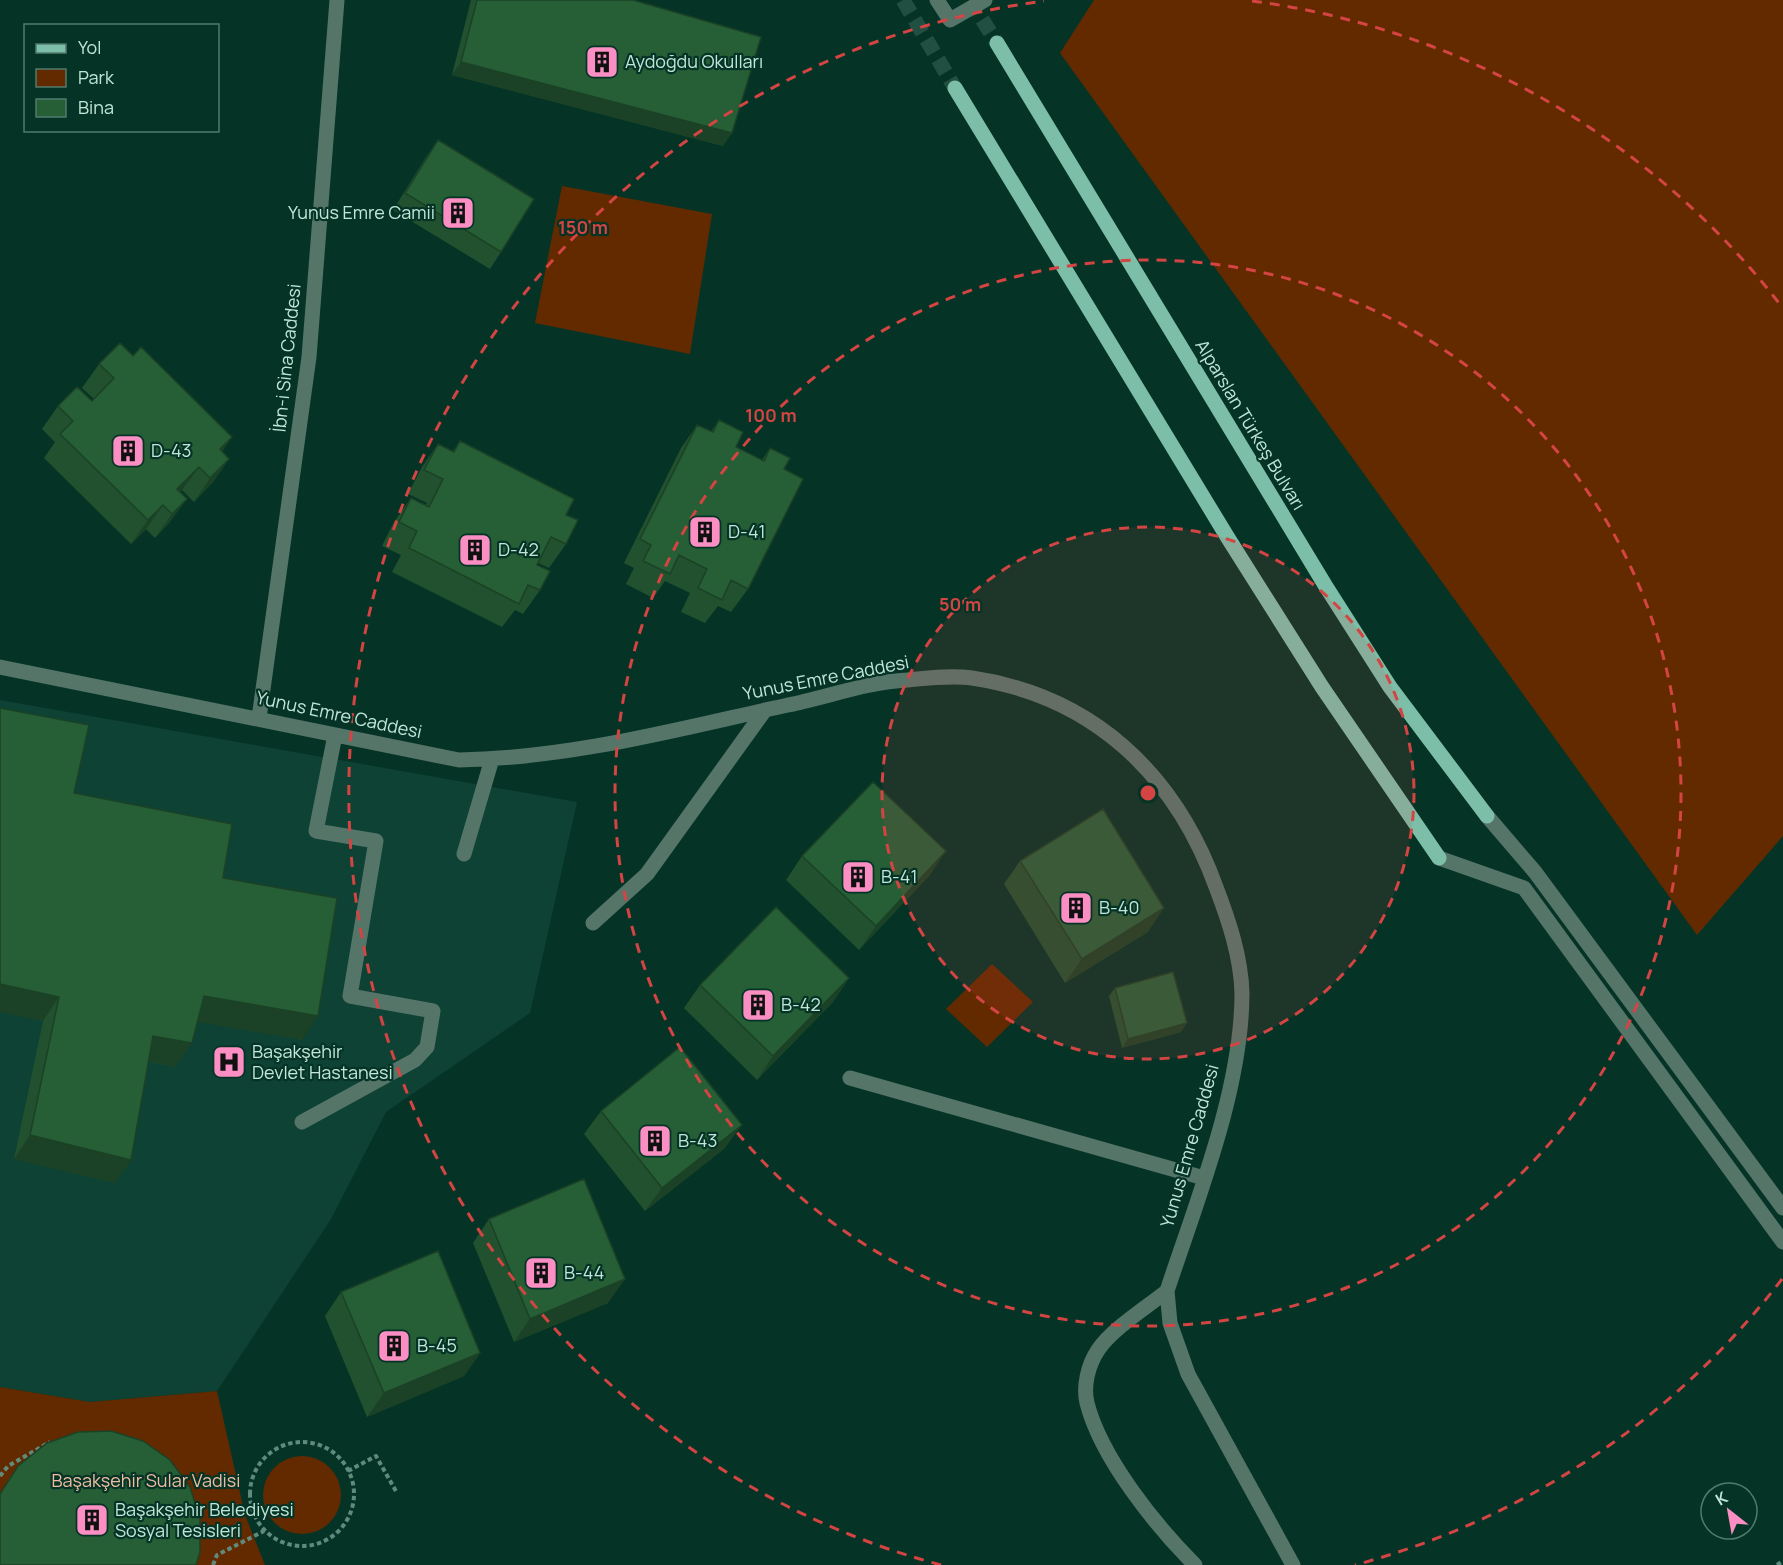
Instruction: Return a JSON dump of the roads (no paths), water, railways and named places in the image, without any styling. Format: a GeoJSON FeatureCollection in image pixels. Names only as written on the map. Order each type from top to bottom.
{"type":"FeatureCollection","features":[{"type":"Feature","properties":{"kind":"main road","name":"Alparslan Türkeş Bulvarı"},"geometry":{"type":"LineString","coordinates":[[997,43],[1233,437],[1331,595],[1390,687],[1487,816]]}},
{"type":"Feature","properties":{"kind":"main road"},"geometry":{"type":"LineString","coordinates":[[955,88],[1234,548],[1322,687],[1439,858]]}},
{"type":"Feature","properties":{"kind":"street","name":"İbn-i Sina Caddesi"},"geometry":{"type":"LineString","coordinates":[[259,718],[309,357],[337,0]]}},
{"type":"Feature","properties":{"kind":"street"},"geometry":{"type":"LineString","coordinates":[[937,0],[950,20],[985,0]]}},
{"type":"Feature","properties":{"kind":"street","name":"Yunus Emre Caddesi"},"geometry":{"type":"LineString","coordinates":[[0,667],[459,760],[519,759],[582,750],[903,680],[968,677],[1028,690],[1084,715],[1124,746],[1159,782],[1185,819],[1210,869],[1232,930],[1242,992],[1233,1077],[1204,1178],[1167,1291],[1170,1323],[1188,1374],[1293,1565]]}},
{"type":"Feature","properties":{"kind":"street"},"geometry":{"type":"LineString","coordinates":[[593,923],[647,874],[765,710]]}},
{"type":"Feature","properties":{"kind":"street"},"geometry":{"type":"LineString","coordinates":[[302,1122],[416,1060],[427,1047],[433,1011],[350,996],[376,841],[316,831],[335,735]]}},
{"type":"Feature","properties":{"kind":"street"},"geometry":{"type":"LineString","coordinates":[[464,854],[492,759]]}},
{"type":"Feature","properties":{"kind":"street"},"geometry":{"type":"LineString","coordinates":[[1487,816],[1535,872],[1783,1208]]}},
{"type":"Feature","properties":{"kind":"street"},"geometry":{"type":"LineString","coordinates":[[1439,858],[1524,888],[1783,1242]]}},
{"type":"Feature","properties":{"kind":"street"},"geometry":{"type":"LineString","coordinates":[[849,1078],[1204,1178]]}},
{"type":"Feature","properties":{"kind":"street"},"geometry":{"type":"LineString","coordinates":[[1167,1291],[1099,1349],[1088,1370],[1087,1401],[1100,1438],[1133,1489],[1164,1533],[1195,1565]]}},
{"type":"Feature","properties":{"kind":"tunnel"},"geometry":{"type":"LineString","coordinates":[[903,0],[955,88]]}},
{"type":"Feature","properties":{"kind":"tunnel"},"geometry":{"type":"LineString","coordinates":[[970,0],[997,43]]}},
{"type":"Feature","properties":{"kind":"place","name":"Aydoğdu Okulları"},"geometry":{"type":"Point","coordinates":[602,62]}},
{"type":"Feature","properties":{"kind":"place","name":"Yunus Emre Camii"},"geometry":{"type":"Point","coordinates":[458,213]}},
{"type":"Feature","properties":{"kind":"place","name":"D-43"},"geometry":{"type":"Point","coordinates":[128,451]}},
{"type":"Feature","properties":{"kind":"place","name":"D-41"},"geometry":{"type":"Point","coordinates":[705,532]}},
{"type":"Feature","properties":{"kind":"place","name":"D-42"},"geometry":{"type":"Point","coordinates":[475,550]}},
{"type":"Feature","properties":{"kind":"place","name":"B-41"},"geometry":{"type":"Point","coordinates":[858,877]}},
{"type":"Feature","properties":{"kind":"place","name":"B-40"},"geometry":{"type":"Point","coordinates":[1076,908]}},
{"type":"Feature","properties":{"kind":"place","name":"B-42"},"geometry":{"type":"Point","coordinates":[758,1005]}},
{"type":"Feature","properties":{"kind":"place","name":"Başakşehir Devlet Hastanesi"},"geometry":{"type":"Point","coordinates":[229,1062]}},
{"type":"Feature","properties":{"kind":"place","name":"B-43"},"geometry":{"type":"Point","coordinates":[655,1141]}},
{"type":"Feature","properties":{"kind":"place","name":"B-44"},"geometry":{"type":"Point","coordinates":[541,1273]}},
{"type":"Feature","properties":{"kind":"place","name":"B-45"},"geometry":{"type":"Point","coordinates":[394,1346]}},
{"type":"Feature","properties":{"kind":"place","name":"Başakşehir Belediyesi Sosyal Tesisleri"},"geometry":{"type":"Point","coordinates":[92,1520]}},
{"type":"Feature","properties":{"kind":"park label","name":"Başakşehir Sular Vadisi"},"geometry":{"type":"Point","coordinates":[146,1481]}}]}
